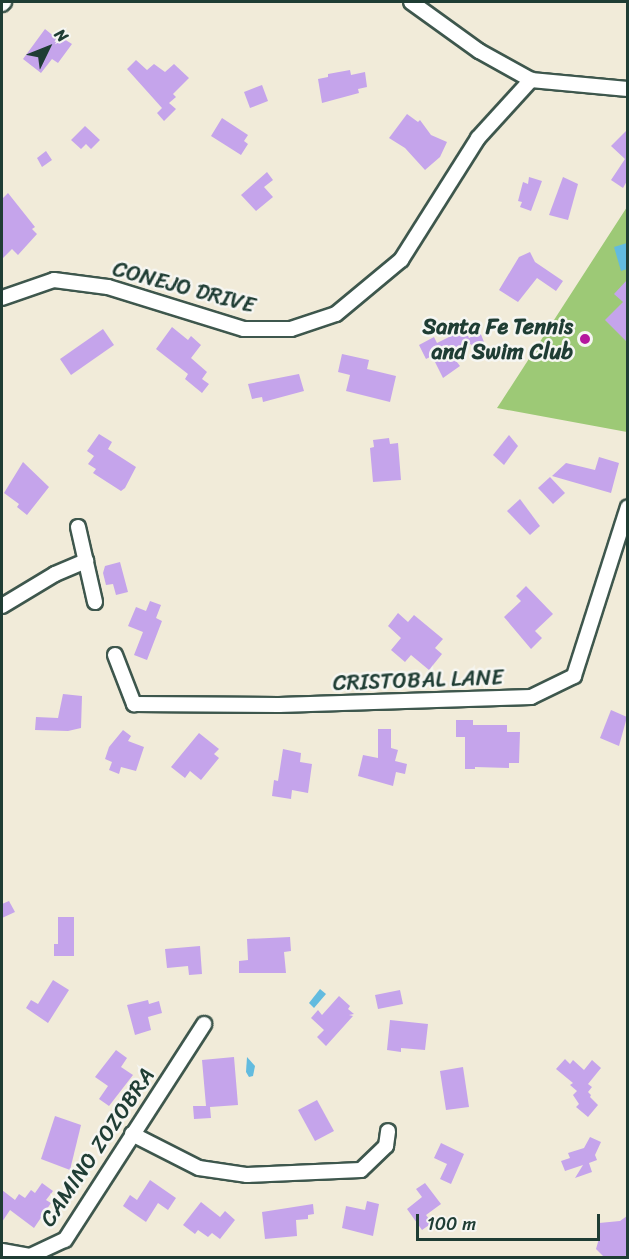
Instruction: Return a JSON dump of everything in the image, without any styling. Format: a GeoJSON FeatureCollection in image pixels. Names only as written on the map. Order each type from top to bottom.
{"type":"FeatureCollection","features":[{"type":"Feature","properties":{"kind":"street"},"geometry":{"type":"LineString","coordinates":[[411,2],[479,51],[531,80],[627,89]]}},
{"type":"Feature","properties":{"kind":"street","name":"CONEJO DRIVE"},"geometry":{"type":"LineString","coordinates":[[2,298],[54,280],[108,287],[244,329],[291,328],[336,314],[401,260],[478,138],[531,80]]}},
{"type":"Feature","properties":{"kind":"street","name":"CRISTOBAL LANE"},"geometry":{"type":"LineString","coordinates":[[115,655],[134,704],[279,705],[531,697],[574,676],[627,507]]}},
{"type":"Feature","properties":{"kind":"street"},"geometry":{"type":"LineString","coordinates":[[78,527],[95,602]]}},
{"type":"Feature","properties":{"kind":"street"},"geometry":{"type":"LineString","coordinates":[[2,606],[55,574],[86,561]]}},
{"type":"Feature","properties":{"kind":"street","name":"CAMINO ZOZOBRA"},"geometry":{"type":"LineString","coordinates":[[2,1251],[30,1256],[65,1240],[204,1024]]}},
{"type":"Feature","properties":{"kind":"street"},"geometry":{"type":"LineString","coordinates":[[132,1134],[199,1167],[247,1175],[362,1170],[386,1146],[388,1131]]}},
{"type":"Feature","properties":{"kind":"green space","name":"Santa Fe Tennis and Swim Club"},"geometry":{"type":"Polygon","coordinates":[[[627,207],[627,432],[497,408],[501,402],[627,207]]]}},
{"type":"Feature","properties":{"kind":"water"},"geometry":{"type":"Polygon","coordinates":[[[627,243],[627,269],[621,271],[614,247],[627,243]]]}},
{"type":"Feature","properties":{"kind":"water"},"geometry":{"type":"Polygon","coordinates":[[[320,989],[326,994],[314,1008],[309,1003],[320,989]]]}},
{"type":"Feature","properties":{"kind":"water"},"geometry":{"type":"Polygon","coordinates":[[[247,1057],[255,1066],[253,1076],[249,1077],[246,1072],[247,1057]]]}},
{"type":"Feature","properties":{"kind":"building"},"geometry":{"type":"Polygon","coordinates":[[[45,29],[61,42],[64,39],[72,44],[58,63],[52,59],[41,73],[23,59],[45,29]]]}},
{"type":"Feature","properties":{"kind":"building"},"geometry":{"type":"Polygon","coordinates":[[[136,60],[147,70],[154,64],[165,72],[174,64],[189,78],[173,94],[176,97],[169,103],[176,109],[164,121],[157,113],[162,108],[127,69],[136,60]]]}},
{"type":"Feature","properties":{"kind":"building"},"geometry":{"type":"Polygon","coordinates":[[[350,70],[351,75],[365,72],[367,87],[358,89],[359,93],[322,103],[318,79],[328,77],[328,74],[350,70]]]}},
{"type":"Feature","properties":{"kind":"building"},"geometry":{"type":"Polygon","coordinates":[[[262,85],[268,101],[250,108],[244,92],[262,85]]]}},
{"type":"Feature","properties":{"kind":"building"},"geometry":{"type":"Polygon","coordinates":[[[407,114],[418,122],[420,120],[431,135],[447,142],[440,157],[425,170],[405,148],[389,138],[407,114]]]}},
{"type":"Feature","properties":{"kind":"building"},"geometry":{"type":"Polygon","coordinates":[[[222,118],[248,135],[244,141],[248,144],[241,155],[211,136],[222,118]]]}},
{"type":"Feature","properties":{"kind":"building"},"geometry":{"type":"Polygon","coordinates":[[[85,126],[100,140],[91,149],[86,144],[81,149],[71,140],[85,126]]]}},
{"type":"Feature","properties":{"kind":"building"},"geometry":{"type":"Polygon","coordinates":[[[627,130],[627,181],[623,188],[611,180],[625,159],[611,146],[627,130]]]}},
{"type":"Feature","properties":{"kind":"building"},"geometry":{"type":"Polygon","coordinates":[[[46,151],[52,160],[42,167],[37,158],[46,151]]]}},
{"type":"Feature","properties":{"kind":"building"},"geometry":{"type":"Polygon","coordinates":[[[267,172],[273,180],[264,187],[273,197],[256,211],[241,195],[267,172]]]}},
{"type":"Feature","properties":{"kind":"building"},"geometry":{"type":"Polygon","coordinates":[[[529,177],[542,181],[531,211],[520,207],[522,202],[518,201],[523,182],[528,184],[529,177]]]}},
{"type":"Feature","properties":{"kind":"building"},"geometry":{"type":"Polygon","coordinates":[[[563,177],[578,184],[568,220],[549,215],[563,177]]]}},
{"type":"Feature","properties":{"kind":"building"},"geometry":{"type":"Polygon","coordinates":[[[8,193],[35,227],[32,229],[37,234],[18,255],[12,249],[2,259],[2,199],[8,193]]]}},
{"type":"Feature","properties":{"kind":"building"},"geometry":{"type":"Polygon","coordinates":[[[530,252],[535,262],[563,281],[556,291],[537,278],[518,302],[499,290],[519,257],[530,252]]]}},
{"type":"Feature","properties":{"kind":"building"},"geometry":{"type":"Polygon","coordinates":[[[627,280],[627,342],[605,320],[623,302],[614,294],[627,280]]]}},
{"type":"Feature","properties":{"kind":"building"},"geometry":{"type":"Polygon","coordinates":[[[172,327],[188,340],[191,336],[201,345],[191,358],[207,372],[202,379],[209,384],[202,393],[185,379],[188,374],[156,349],[172,327]]]}},
{"type":"Feature","properties":{"kind":"building"},"geometry":{"type":"Polygon","coordinates":[[[103,329],[114,345],[71,375],[60,359],[103,329]]]}},
{"type":"Feature","properties":{"kind":"building"},"geometry":{"type":"Polygon","coordinates":[[[465,329],[469,338],[480,332],[488,352],[478,358],[471,344],[454,353],[453,357],[460,366],[443,378],[432,356],[426,359],[419,345],[434,337],[437,343],[465,329]]]}},
{"type":"Feature","properties":{"kind":"building"},"geometry":{"type":"Polygon","coordinates":[[[342,354],[369,360],[367,369],[396,376],[390,402],[346,391],[350,375],[338,372],[342,354]]]}},
{"type":"Feature","properties":{"kind":"building"},"geometry":{"type":"Polygon","coordinates":[[[299,374],[304,391],[263,402],[262,397],[252,399],[248,384],[299,374]]]}},
{"type":"Feature","properties":{"kind":"building"},"geometry":{"type":"Polygon","coordinates":[[[99,434],[112,442],[108,449],[136,467],[125,488],[121,491],[93,473],[96,469],[88,464],[94,456],[87,451],[99,434]]]}},
{"type":"Feature","properties":{"kind":"building"},"geometry":{"type":"Polygon","coordinates":[[[509,435],[518,446],[504,465],[493,455],[509,435]]]}},
{"type":"Feature","properties":{"kind":"building"},"geometry":{"type":"Polygon","coordinates":[[[389,438],[390,444],[398,443],[401,480],[373,482],[370,448],[374,447],[373,440],[389,438]]]}},
{"type":"Feature","properties":{"kind":"building"},"geometry":{"type":"Polygon","coordinates":[[[599,457],[619,463],[611,493],[552,476],[566,463],[595,470],[599,457]]]}},
{"type":"Feature","properties":{"kind":"building"},"geometry":{"type":"Polygon","coordinates":[[[23,462],[49,487],[27,515],[17,507],[19,504],[4,493],[23,462]]]}},
{"type":"Feature","properties":{"kind":"building"},"geometry":{"type":"Polygon","coordinates":[[[550,477],[565,493],[553,504],[538,488],[550,477]]]}},
{"type":"Feature","properties":{"kind":"building"},"geometry":{"type":"Polygon","coordinates":[[[520,499],[540,526],[530,535],[507,511],[520,499]]]}},
{"type":"Feature","properties":{"kind":"building"},"geometry":{"type":"Polygon","coordinates":[[[120,562],[128,592],[116,595],[113,584],[106,585],[103,573],[105,566],[120,562]]]}},
{"type":"Feature","properties":{"kind":"building"},"geometry":{"type":"Polygon","coordinates":[[[526,586],[553,614],[535,631],[542,638],[531,649],[504,617],[521,601],[516,596],[526,586]]]}},
{"type":"Feature","properties":{"kind":"building"},"geometry":{"type":"Polygon","coordinates":[[[150,601],[161,605],[156,618],[162,621],[147,660],[134,655],[143,632],[128,626],[136,607],[146,611],[150,601]]]}},
{"type":"Feature","properties":{"kind":"building"},"geometry":{"type":"Polygon","coordinates":[[[398,613],[408,622],[414,615],[443,639],[435,648],[442,654],[429,670],[411,655],[405,662],[391,650],[401,638],[388,626],[398,613]]]}},
{"type":"Feature","properties":{"kind":"building"},"geometry":{"type":"Polygon","coordinates":[[[63,694],[82,696],[81,728],[68,731],[35,730],[36,717],[58,718],[63,694]]]}},
{"type":"Feature","properties":{"kind":"building"},"geometry":{"type":"Polygon","coordinates":[[[611,710],[627,717],[619,746],[600,738],[611,710]]]}},
{"type":"Feature","properties":{"kind":"building"},"geometry":{"type":"Polygon","coordinates":[[[456,720],[473,720],[473,725],[507,725],[507,732],[520,732],[519,763],[509,763],[509,768],[465,769],[465,737],[456,737],[456,720]]]}},
{"type":"Feature","properties":{"kind":"building"},"geometry":{"type":"Polygon","coordinates":[[[378,729],[391,729],[391,748],[398,750],[395,761],[407,764],[405,774],[396,772],[393,786],[358,776],[363,755],[378,758],[378,729]]]}},
{"type":"Feature","properties":{"kind":"building"},"geometry":{"type":"Polygon","coordinates":[[[123,730],[131,736],[128,741],[144,747],[136,771],[121,767],[119,774],[109,770],[112,762],[105,759],[109,747],[123,730]]]}},
{"type":"Feature","properties":{"kind":"building"},"geometry":{"type":"Polygon","coordinates":[[[199,733],[219,749],[214,754],[219,758],[201,780],[190,771],[185,778],[171,767],[199,733]]]}},
{"type":"Feature","properties":{"kind":"building"},"geometry":{"type":"Polygon","coordinates":[[[283,749],[301,753],[300,762],[312,764],[308,793],[292,790],[291,799],[272,796],[274,780],[278,781],[283,749]]]}},
{"type":"Feature","properties":{"kind":"building"},"geometry":{"type":"Polygon","coordinates":[[[9,901],[15,912],[2,918],[2,904],[9,901]]]}},
{"type":"Feature","properties":{"kind":"building"},"geometry":{"type":"Polygon","coordinates":[[[58,917],[74,917],[74,956],[54,956],[54,944],[58,944],[58,917]]]}},
{"type":"Feature","properties":{"kind":"building"},"geometry":{"type":"Polygon","coordinates":[[[290,937],[291,951],[284,952],[286,973],[239,973],[239,961],[248,960],[247,939],[290,937]]]}},
{"type":"Feature","properties":{"kind":"building"},"geometry":{"type":"Polygon","coordinates":[[[200,946],[202,974],[189,975],[188,966],[167,968],[165,949],[200,946]]]}},
{"type":"Feature","properties":{"kind":"building"},"geometry":{"type":"Polygon","coordinates":[[[53,980],[69,990],[48,1023],[26,1008],[31,1000],[38,1004],[53,980]]]}},
{"type":"Feature","properties":{"kind":"building"},"geometry":{"type":"Polygon","coordinates":[[[400,990],[403,1004],[378,1009],[375,995],[400,990]]]}},
{"type":"Feature","properties":{"kind":"building"},"geometry":{"type":"Polygon","coordinates":[[[339,996],[350,1006],[348,1009],[354,1014],[349,1015],[353,1016],[326,1046],[317,1037],[324,1030],[311,1018],[318,1010],[322,1015],[339,996]]]}},
{"type":"Feature","properties":{"kind":"building"},"geometry":{"type":"Polygon","coordinates":[[[148,1000],[149,1004],[159,1001],[162,1013],[148,1017],[151,1030],[135,1035],[127,1005],[148,1000]]]}},
{"type":"Feature","properties":{"kind":"building"},"geometry":{"type":"Polygon","coordinates":[[[390,1020],[428,1024],[425,1050],[401,1048],[401,1052],[387,1050],[390,1020]]]}},
{"type":"Feature","properties":{"kind":"building"},"geometry":{"type":"Polygon","coordinates":[[[116,1050],[127,1058],[121,1067],[133,1075],[109,1106],[99,1099],[108,1086],[95,1077],[116,1050]]]}},
{"type":"Feature","properties":{"kind":"building"},"geometry":{"type":"Polygon","coordinates":[[[234,1057],[238,1105],[210,1107],[211,1118],[194,1119],[193,1106],[206,1106],[202,1060],[234,1057]]]}},
{"type":"Feature","properties":{"kind":"building"},"geometry":{"type":"Polygon","coordinates":[[[565,1059],[570,1064],[573,1060],[584,1070],[592,1060],[601,1068],[588,1084],[592,1087],[588,1092],[590,1097],[598,1105],[588,1117],[576,1107],[579,1104],[573,1095],[577,1091],[570,1085],[573,1083],[556,1069],[565,1059]]]}},
{"type":"Feature","properties":{"kind":"building"},"geometry":{"type":"Polygon","coordinates":[[[463,1067],[469,1107],[446,1110],[440,1071],[463,1067]]]}},
{"type":"Feature","properties":{"kind":"building"},"geometry":{"type":"Polygon","coordinates":[[[317,1100],[334,1131],[315,1141],[298,1110],[317,1100]]]}},
{"type":"Feature","properties":{"kind":"building"},"geometry":{"type":"Polygon","coordinates":[[[55,1116],[81,1125],[70,1170],[41,1159],[55,1116]]]}},
{"type":"Feature","properties":{"kind":"building"},"geometry":{"type":"Polygon","coordinates":[[[590,1137],[601,1142],[595,1155],[597,1160],[589,1163],[592,1172],[575,1178],[583,1165],[565,1171],[561,1161],[570,1158],[568,1153],[584,1148],[590,1137]]]}},
{"type":"Feature","properties":{"kind":"building"},"geometry":{"type":"Polygon","coordinates":[[[441,1143],[464,1154],[451,1184],[440,1179],[447,1164],[434,1158],[441,1143]]]}},
{"type":"Feature","properties":{"kind":"building"},"geometry":{"type":"Polygon","coordinates":[[[150,1180],[176,1198],[168,1210],[158,1203],[146,1222],[123,1206],[130,1195],[137,1200],[150,1180]]]}},
{"type":"Feature","properties":{"kind":"building"},"geometry":{"type":"Polygon","coordinates":[[[42,1183],[53,1191],[46,1200],[51,1203],[34,1228],[10,1210],[2,1222],[2,1190],[15,1200],[19,1194],[25,1198],[31,1190],[35,1193],[42,1183]]]}},
{"type":"Feature","properties":{"kind":"building"},"geometry":{"type":"Polygon","coordinates":[[[425,1183],[441,1204],[426,1215],[432,1223],[422,1230],[407,1209],[422,1197],[416,1189],[425,1183]]]}},
{"type":"Feature","properties":{"kind":"building"},"geometry":{"type":"Polygon","coordinates":[[[367,1201],[379,1204],[373,1236],[342,1228],[346,1206],[365,1210],[367,1201]]]}},
{"type":"Feature","properties":{"kind":"building"},"geometry":{"type":"Polygon","coordinates":[[[201,1202],[220,1217],[225,1211],[235,1220],[220,1239],[212,1233],[208,1237],[198,1230],[195,1234],[183,1225],[201,1202]]]}},
{"type":"Feature","properties":{"kind":"building"},"geometry":{"type":"Polygon","coordinates":[[[313,1204],[314,1214],[308,1215],[308,1219],[296,1220],[297,1236],[265,1239],[262,1212],[313,1204]]]}},
{"type":"Feature","properties":{"kind":"building"},"geometry":{"type":"Polygon","coordinates":[[[627,1216],[627,1253],[625,1257],[604,1257],[596,1249],[600,1235],[599,1223],[620,1221],[627,1216]]]}},
{"type":"Feature","properties":{"kind":"place","name":"Santa Fe Tennis and Swim Club"},"geometry":{"type":"Point","coordinates":[585,339]}}]}
